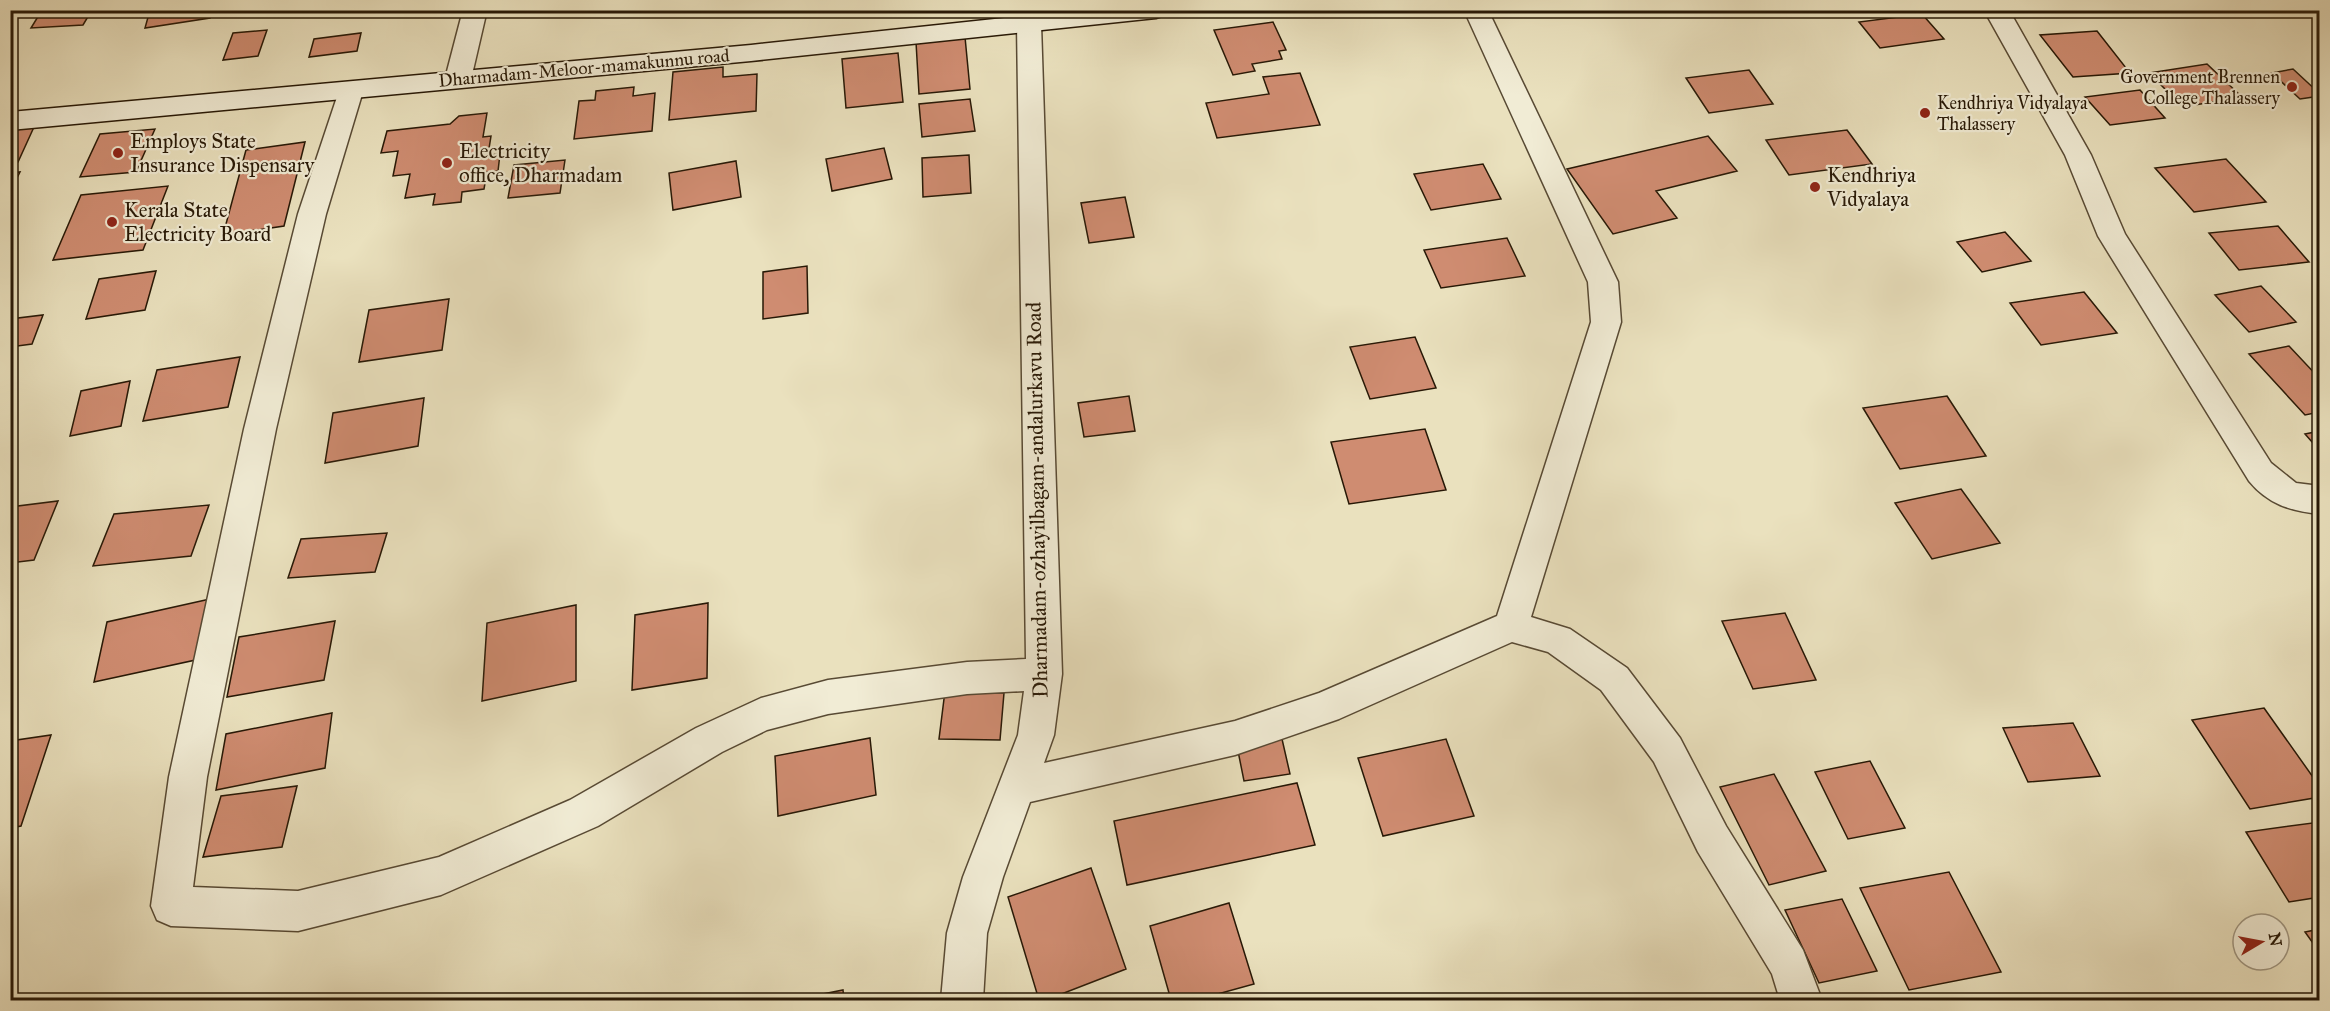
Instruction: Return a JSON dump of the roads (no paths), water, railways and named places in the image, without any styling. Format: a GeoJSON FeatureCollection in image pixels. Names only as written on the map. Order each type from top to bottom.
{"type":"FeatureCollection","features":[{"type":"Feature","properties":{"kind":"street"},"geometry":{"type":"LineString","coordinates":[[458,79],[475,10]]}},
{"type":"Feature","properties":{"kind":"street","name":"Dharmadam-Meloor-mamakunnu road"},"geometry":{"type":"LineString","coordinates":[[10,121],[751,53],[1156,10]]}},
{"type":"Feature","properties":{"kind":"street"},"geometry":{"type":"LineString","coordinates":[[1476,10],[1603,282],[1606,322],[1511,626]]}},
{"type":"Feature","properties":{"kind":"street"},"geometry":{"type":"LineString","coordinates":[[1996,10],[2078,155],[2112,236],[2260,472],[2275,489],[2296,498],[2319,500]]}},
{"type":"Feature","properties":{"kind":"street","name":"Dharmadam-ozhayilbagam-andalurkavu Road"},"geometry":{"type":"LineString","coordinates":[[962,1000],[967,933],[983,877],[1036,735],[1044,674],[1029,24]]}},
{"type":"Feature","properties":{"kind":"street"},"geometry":{"type":"LineString","coordinates":[[350,91],[312,214],[260,429],[188,777],[171,906],[298,911],[441,876],[584,813],[709,740],[761,715],[828,697],[967,678],[1044,674]]}},
{"type":"Feature","properties":{"kind":"street"},"geometry":{"type":"LineString","coordinates":[[1015,787],[1235,738],[1326,707],[1511,626],[1558,640],[1614,679],[1667,750],[1712,840],[1789,964],[1801,1000]]}},
{"type":"Feature","properties":{"kind":"place","name":"Government Brennen College Thalassery"},"geometry":{"type":"Point","coordinates":[2292,87]}},
{"type":"Feature","properties":{"kind":"place","name":"Kendhriya Vidyalaya Thalassery"},"geometry":{"type":"Point","coordinates":[1925,113]}},
{"type":"Feature","properties":{"kind":"place","name":"Employs State Insurance Dispensary"},"geometry":{"type":"Point","coordinates":[118,153]}},
{"type":"Feature","properties":{"kind":"place","name":"Electricity office, Dharmadam"},"geometry":{"type":"Point","coordinates":[447,163]}},
{"type":"Feature","properties":{"kind":"place","name":"Kendhriya Vidyalaya"},"geometry":{"type":"Point","coordinates":[1815,187]}},
{"type":"Feature","properties":{"kind":"place","name":"Kerala State Electricity Board"},"geometry":{"type":"Point","coordinates":[112,222]}}]}
